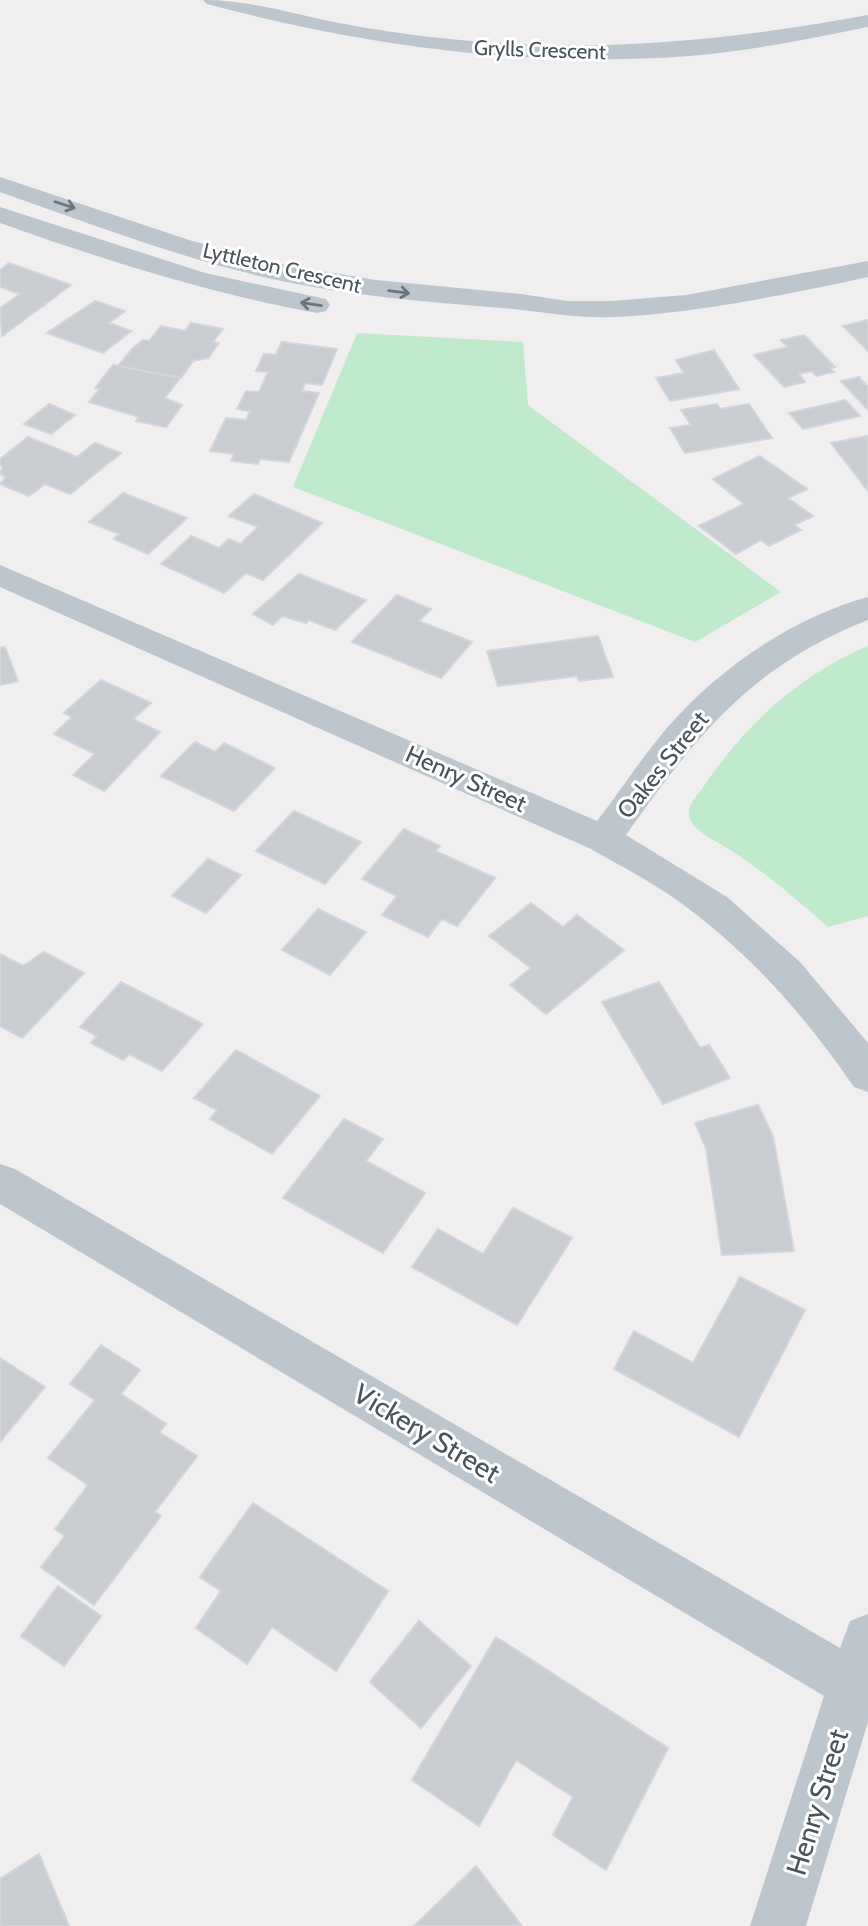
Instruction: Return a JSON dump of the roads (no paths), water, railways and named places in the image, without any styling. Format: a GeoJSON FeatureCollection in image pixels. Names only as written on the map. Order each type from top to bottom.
{"type":"FeatureCollection","features":[{"type":"Feature","properties":{"kind":"street","name":"Grylls Crescent"},"geometry":{"type":"LineString","coordinates":[[214,0],[371,36],[533,52],[614,53],[691,49],[762,41],[868,21]]}},
{"type":"Feature","properties":{"kind":"street","name":"Lyttleton Crescent"},"geometry":{"type":"LineString","coordinates":[[0,184],[253,266],[324,281],[410,294],[535,302],[573,310]]}},
{"type":"Feature","properties":{"kind":"street","name":"Lyttleton Crescent"},"geometry":{"type":"LineString","coordinates":[[0,215],[133,260],[237,290],[378,314],[476,323],[518,322],[573,310],[669,304],[759,292],[868,269]]}},
{"type":"Feature","properties":{"kind":"street","name":"Henry Street"},"geometry":{"type":"LineString","coordinates":[[0,575],[604,839],[687,888],[764,949],[832,1022],[868,1075]]}},
{"type":"Feature","properties":{"kind":"street","name":"Oakes Street"},"geometry":{"type":"LineString","coordinates":[[604,839],[695,719],[755,666],[826,625],[868,608]]}},
{"type":"Feature","properties":{"kind":"street","name":"Vickery Street"},"geometry":{"type":"LineString","coordinates":[[0,1182],[861,1662]]}},
{"type":"Feature","properties":{"kind":"street","name":"Henry Street"},"geometry":{"type":"LineString","coordinates":[[778,1926],[861,1662]]}}]}
